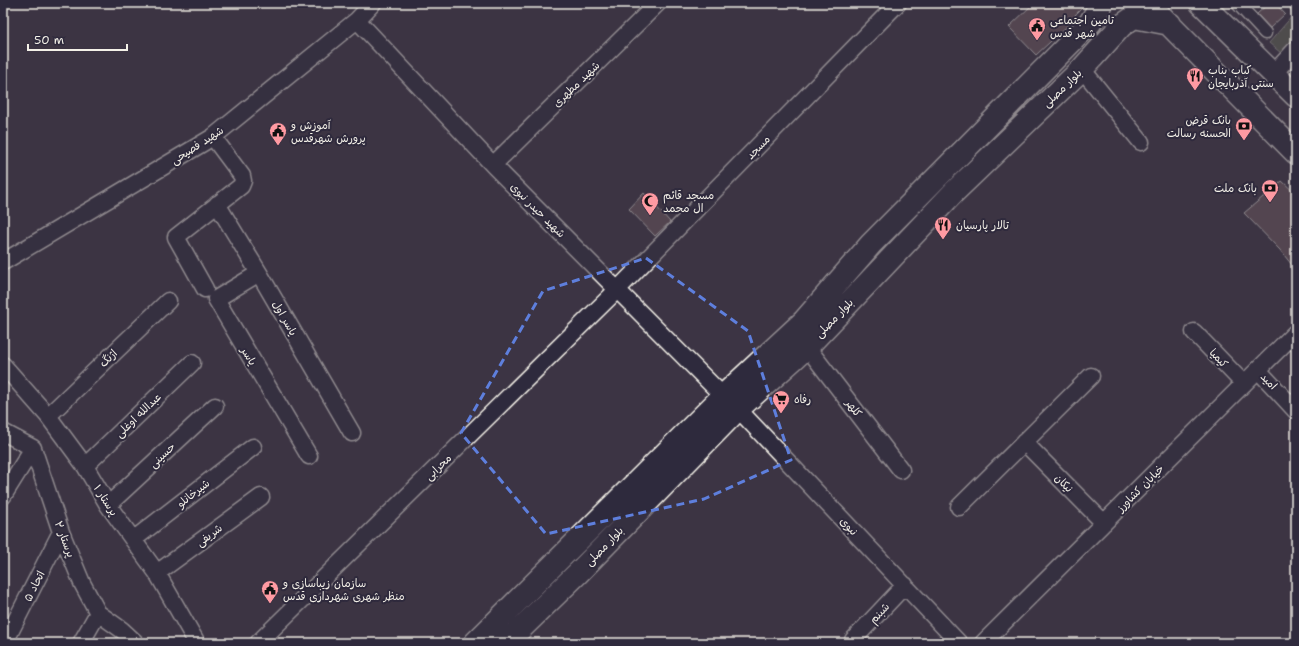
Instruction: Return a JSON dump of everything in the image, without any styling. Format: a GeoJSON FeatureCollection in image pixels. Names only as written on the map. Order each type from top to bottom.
{"type":"FeatureCollection","features":[{"type":"Feature","properties":{"kind":"main road","name":"بلوار مصلی"},"geometry":{"type":"LineString","coordinates":[[506,643],[578,573],[730,402],[804,322],[871,244],[1090,23],[1102,3]]}},
{"type":"Feature","properties":{"kind":"main road"},"geometry":{"type":"LineString","coordinates":[[1148,3],[1296,153]]}},
{"type":"Feature","properties":{"kind":"main road"},"geometry":{"type":"LineString","coordinates":[[1201,3],[1296,96]]}},
{"type":"Feature","properties":{"kind":"main road","name":"بلوار مصلی"},"geometry":{"type":"LineString","coordinates":[[475,643],[730,402],[807,347],[954,192],[1082,69],[1121,26],[1134,17],[1170,24]]}},
{"type":"Feature","properties":{"kind":"street","name":"شهید فصیحی"},"geometry":{"type":"LineString","coordinates":[[3,262],[213,137],[357,20],[374,3]]}},
{"type":"Feature","properties":{"kind":"street","name":"شهید مطهری"},"geometry":{"type":"LineString","coordinates":[[493,164],[658,3]]}},
{"type":"Feature","properties":{"kind":"street","name":"مسجد"},"geometry":{"type":"LineString","coordinates":[[617,290],[898,3]]}},
{"type":"Feature","properties":{"kind":"street"},"geometry":{"type":"LineString","coordinates":[[1236,3],[1265,33]]}},
{"type":"Feature","properties":{"kind":"street","name":"شهید حیدر نبوی"},"geometry":{"type":"LineString","coordinates":[[357,20],[493,164],[730,402]]}},
{"type":"Feature","properties":{"kind":"street"},"geometry":{"type":"LineString","coordinates":[[1274,73],[1296,49]]}},
{"type":"Feature","properties":{"kind":"street"},"geometry":{"type":"LineString","coordinates":[[1082,69],[1141,142]]}},
{"type":"Feature","properties":{"kind":"street"},"geometry":{"type":"LineString","coordinates":[[205,289],[176,236],[241,186],[243,181],[242,176],[213,137]]}},
{"type":"Feature","properties":{"kind":"street","name":"یاسر اول"},"geometry":{"type":"LineString","coordinates":[[217,204],[352,433]]}},
{"type":"Feature","properties":{"kind":"street","name":"یاسر"},"geometry":{"type":"LineString","coordinates":[[259,273],[216,300],[309,456]]}},
{"type":"Feature","properties":{"kind":"street","name":"محرابی"},"geometry":{"type":"LineString","coordinates":[[258,643],[617,290]]}},
{"type":"Feature","properties":{"kind":"street","name":"اژنگ"},"geometry":{"type":"LineString","coordinates":[[48,416],[168,301]]}},
{"type":"Feature","properties":{"kind":"street","name":"کیمیا"},"geometry":{"type":"LineString","coordinates":[[1194,332],[1244,384]]}},
{"type":"Feature","properties":{"kind":"street","name":"خیابان کشاورز"},"geometry":{"type":"LineString","coordinates":[[983,643],[1296,332]]}},
{"type":"Feature","properties":{"kind":"street","name":"کلهر"},"geometry":{"type":"LineString","coordinates":[[807,347],[901,470]]}},
{"type":"Feature","properties":{"kind":"street","name":"عبدالله اوغلی"},"geometry":{"type":"LineString","coordinates":[[85,466],[192,363]]}},
{"type":"Feature","properties":{"kind":"street","name":"پرستار ۱"},"geometry":{"type":"LineString","coordinates":[[3,365],[48,416],[85,466],[108,505],[158,573],[197,643]]}},
{"type":"Feature","properties":{"kind":"street","name":"امید"},"geometry":{"type":"LineString","coordinates":[[1258,370],[1296,411]]}},
{"type":"Feature","properties":{"kind":"street"},"geometry":{"type":"LineString","coordinates":[[959,507],[1091,376]]}},
{"type":"Feature","properties":{"kind":"street","name":"نبوی"},"geometry":{"type":"LineString","coordinates":[[730,402],[959,643]]}},
{"type":"Feature","properties":{"kind":"street","name":"حسینی"},"geometry":{"type":"LineString","coordinates":[[108,505],[215,406]]}},
{"type":"Feature","properties":{"kind":"street"},"geometry":{"type":"LineString","coordinates":[[3,432],[32,448],[3,496]]}},
{"type":"Feature","properties":{"kind":"street","name":"نیکان"},"geometry":{"type":"LineString","coordinates":[[1024,442],[1104,523]]}},
{"type":"Feature","properties":{"kind":"street","name":"شیرخانلو"},"geometry":{"type":"LineString","coordinates":[[133,540],[254,447]]}},
{"type":"Feature","properties":{"kind":"street","name":"پرستار ۲"},"geometry":{"type":"LineString","coordinates":[[32,448],[61,532],[82,583],[98,613],[122,630],[136,643]]}},
{"type":"Feature","properties":{"kind":"street","name":"شریفی"},"geometry":{"type":"LineString","coordinates":[[158,573],[260,497]]}},
{"type":"Feature","properties":{"kind":"street","name":"اتحاد ۵"},"geometry":{"type":"LineString","coordinates":[[7,641],[61,532]]}},
{"type":"Feature","properties":{"kind":"street","name":"شبنم"},"geometry":{"type":"LineString","coordinates":[[853,640],[905,585]]}},
{"type":"Feature","properties":{"kind":"street"},"geometry":{"type":"LineString","coordinates":[[81,643],[98,613]]}},
{"type":"Feature","properties":{"kind":"highlighted area"},"geometry":{"type":"Polygon","coordinates":[[[646,258],[748,331],[791,460],[704,499],[546,534],[461,433],[543,291],[646,258]]]}},
{"type":"Feature","properties":{"kind":"green space"},"geometry":{"type":"Polygon","coordinates":[[[1284,3],[1296,3],[1296,40],[1281,53],[1269,43],[1294,14],[1284,3]]]}},
{"type":"Feature","properties":{"kind":"building","name":"تامین اجتماعی شهر قدس"},"geometry":{"type":"Polygon","coordinates":[[[1034,3],[1087,3],[1075,15],[1077,17],[1036,55],[1009,27],[1034,3]]]}},
{"type":"Feature","properties":{"kind":"building"},"geometry":{"type":"Polygon","coordinates":[[[1269,3],[1275,3],[1285,14],[1270,28],[1257,14],[1269,3]]]}},
{"type":"Feature","properties":{"kind":"building"},"geometry":{"type":"Polygon","coordinates":[[[1282,181],[1296,194],[1296,270],[1280,250],[1244,213],[1282,181]]]}},
{"type":"Feature","properties":{"kind":"building","name":"مسجد قائم ال محمد"},"geometry":{"type":"Polygon","coordinates":[[[644,193],[670,222],[655,236],[629,209],[644,193]]]}},
{"type":"Feature","properties":{"kind":"place","name":"تامین اجتماعی شهر قدس"},"geometry":{"type":"Point","coordinates":[1037,41]}},
{"type":"Feature","properties":{"kind":"place","name":"کباب بناب سنتی آذربایجان"},"geometry":{"type":"Point","coordinates":[1195,91]}},
{"type":"Feature","properties":{"kind":"place","name":"بانک قرض الحسنه رسالت"},"geometry":{"type":"Point","coordinates":[1244,141]}},
{"type":"Feature","properties":{"kind":"place","name":"آموزش و پرورش شهرقدس"},"geometry":{"type":"Point","coordinates":[278,146]}},
{"type":"Feature","properties":{"kind":"place","name":"بانک ملت"},"geometry":{"type":"Point","coordinates":[1270,203]}},
{"type":"Feature","properties":{"kind":"place","name":"مسجد قائم ال محمد"},"geometry":{"type":"Point","coordinates":[650,216]}},
{"type":"Feature","properties":{"kind":"place","name":"تالار پارسیان"},"geometry":{"type":"Point","coordinates":[943,240]}},
{"type":"Feature","properties":{"kind":"place","name":"رفاه"},"geometry":{"type":"Point","coordinates":[781,414]}},
{"type":"Feature","properties":{"kind":"place","name":"سازمان زیباسازی و منظر شهری شهرداری قدس"},"geometry":{"type":"Point","coordinates":[270,604]}}]}
